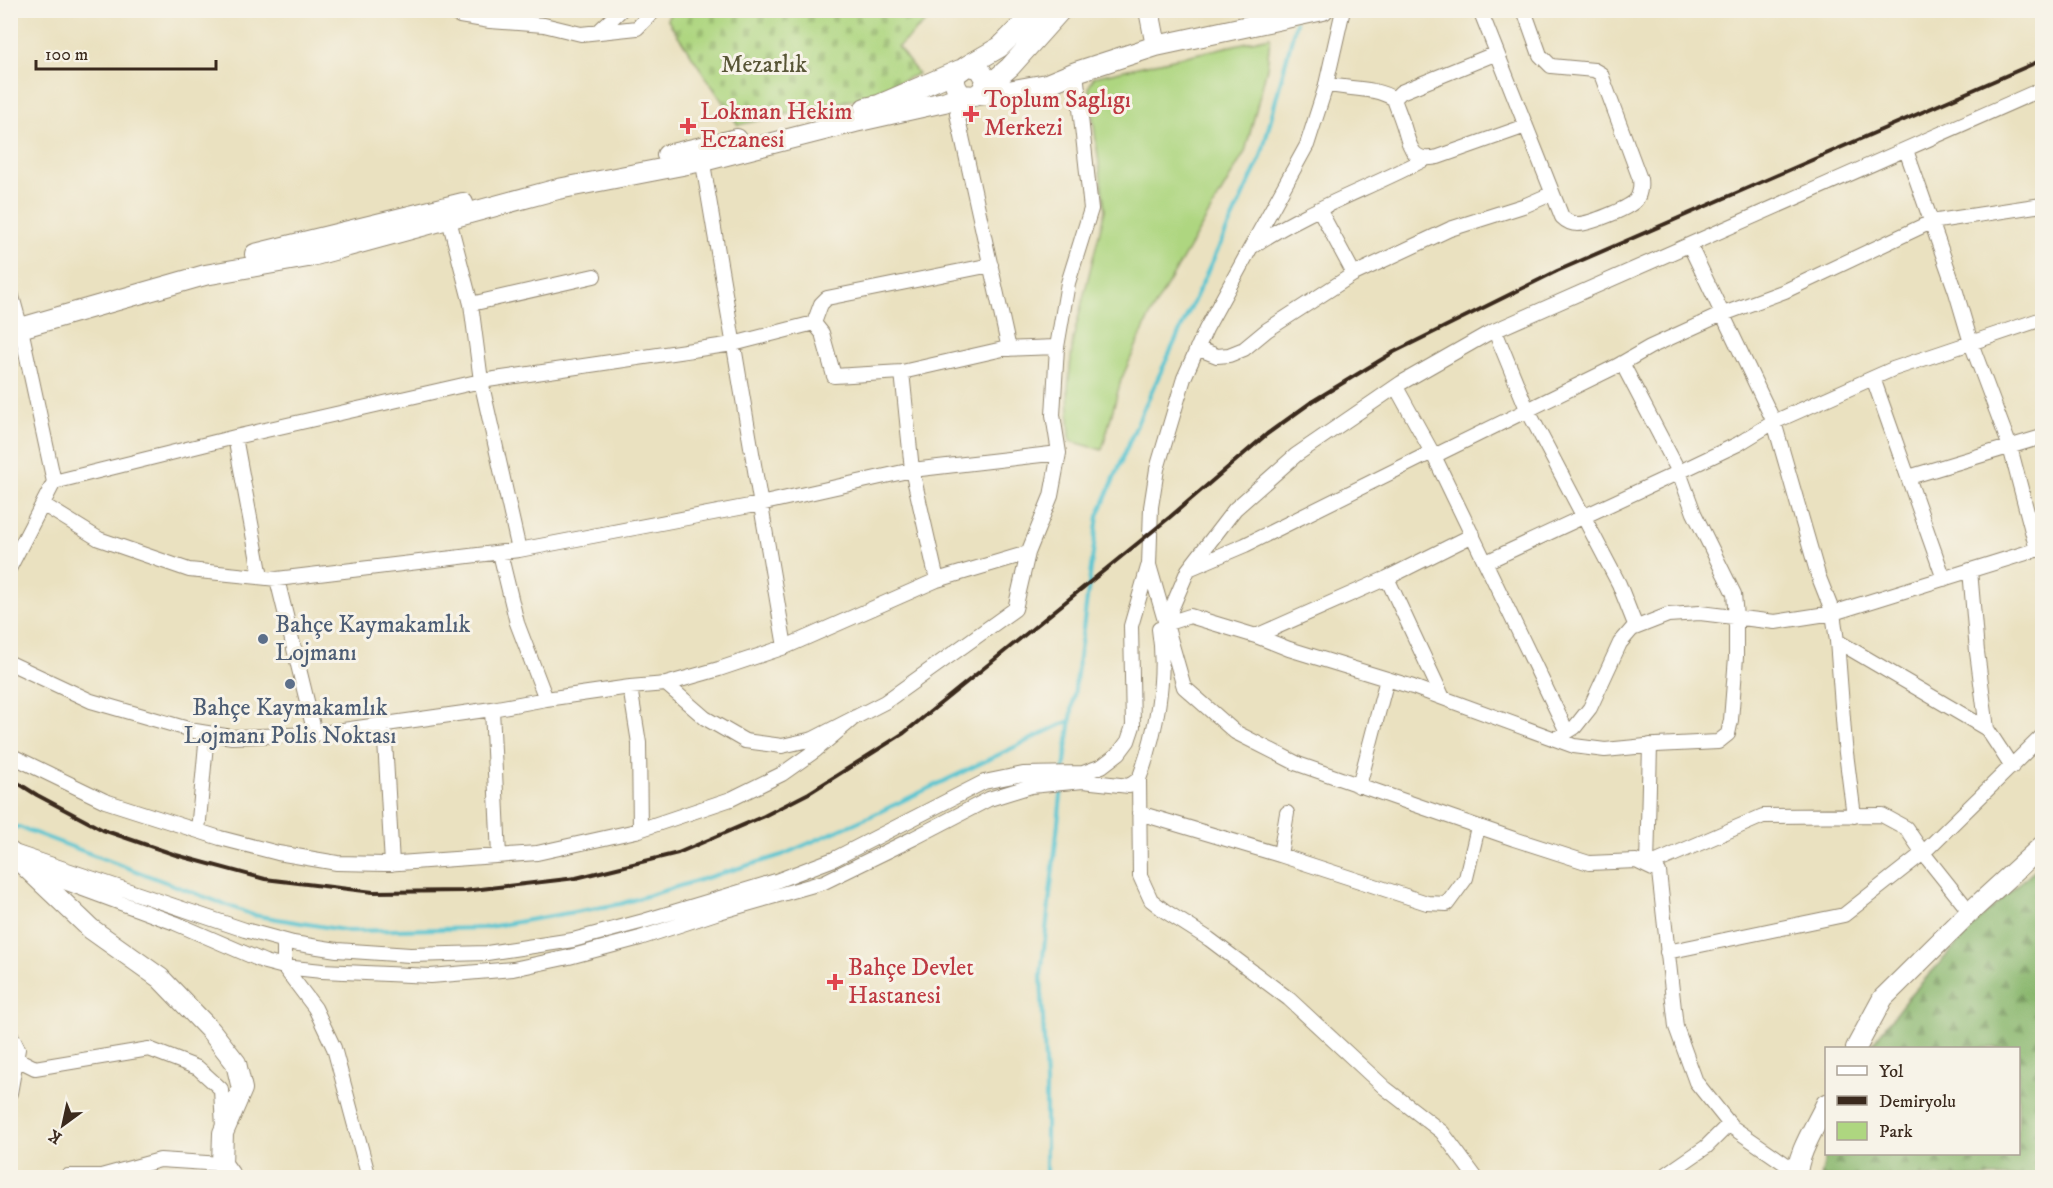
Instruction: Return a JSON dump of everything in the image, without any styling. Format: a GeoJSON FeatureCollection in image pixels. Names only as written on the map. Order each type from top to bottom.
{"type":"FeatureCollection","features":[{"type":"Feature","properties":{"kind":"street"},"geometry":{"type":"LineString","coordinates":[[599,31],[621,10]]}},
{"type":"Feature","properties":{"kind":"street"},"geometry":{"type":"LineString","coordinates":[[460,12],[490,21],[544,25],[581,34],[637,28],[655,10]]}},
{"type":"Feature","properties":{"kind":"street"},"geometry":{"type":"LineString","coordinates":[[972,94],[956,88],[955,77],[1000,47],[1037,10]]}},
{"type":"Feature","properties":{"kind":"street"},"geometry":{"type":"LineString","coordinates":[[1009,349],[957,114],[972,94],[1017,60],[1061,10]]}},
{"type":"Feature","properties":{"kind":"street"},"geometry":{"type":"LineString","coordinates":[[1149,10],[1156,46]]}},
{"type":"Feature","properties":{"kind":"street"},"geometry":{"type":"LineString","coordinates":[[702,154],[855,122],[972,94],[998,93],[1047,84],[1156,46],[1323,10]]}},
{"type":"Feature","properties":{"kind":"street"},"geometry":{"type":"LineString","coordinates":[[1343,10],[1326,84],[1307,146],[1197,348],[1184,378],[1157,469],[1151,507],[1149,565],[1162,647],[1157,721],[1139,780],[1140,876],[1151,900],[1209,939],[1289,999],[1385,1088],[1442,1132],[1476,1178]]}},
{"type":"Feature","properties":{"kind":"street"},"geometry":{"type":"LineString","coordinates":[[1480,10],[1562,217],[1567,222],[1585,224],[1636,201],[1641,187],[1601,74],[1593,70],[1551,66],[1540,55],[1524,10]]}},
{"type":"Feature","properties":{"kind":"street"},"geometry":{"type":"LineString","coordinates":[[1394,99],[1401,92],[1497,53]]}},
{"type":"Feature","properties":{"kind":"street"},"geometry":{"type":"LineString","coordinates":[[968,68],[986,77],[984,87],[972,94]]}},
{"type":"Feature","properties":{"kind":"street"},"geometry":{"type":"LineString","coordinates":[[15,324],[448,213],[702,154],[879,105],[968,68],[1016,75],[1053,75],[1076,72]]}},
{"type":"Feature","properties":{"kind":"street"},"geometry":{"type":"LineString","coordinates":[[666,684],[705,718],[746,741],[782,746],[813,739],[885,702],[1015,609],[1028,553],[1051,496],[1059,453],[1053,415],[1056,347],[1068,283],[1091,209],[1076,72]]}},
{"type":"Feature","properties":{"kind":"street"},"geometry":{"type":"LineString","coordinates":[[1326,84],[1389,95],[1394,99],[1409,146],[1416,155],[1425,159]]}},
{"type":"Feature","properties":{"kind":"street"},"geometry":{"type":"LineString","coordinates":[[1165,624],[1188,570],[1235,509],[1296,455],[1396,387],[1495,331],[2043,89]]}},
{"type":"Feature","properties":{"kind":"street"},"geometry":{"type":"LineString","coordinates":[[1251,248],[1319,209],[1425,159],[1438,157],[1526,126]]}},
{"type":"Feature","properties":{"kind":"street"},"geometry":{"type":"LineString","coordinates":[[1562,736],[1575,727],[1590,708],[1620,643],[1636,627],[1668,615],[1700,613],[1775,622],[1833,614],[2040,549],[2010,447],[1971,343],[1956,292],[1906,150]]}},
{"type":"Feature","properties":{"kind":"street"},"geometry":{"type":"LineString","coordinates":[[702,154],[785,647]]}},
{"type":"Feature","properties":{"kind":"street"},"geometry":{"type":"LineString","coordinates":[[1197,348],[1217,356],[1229,355],[1244,349],[1275,325],[1354,274],[1450,229],[1526,205],[1551,194]]}},
{"type":"Feature","properties":{"kind":"street"},"geometry":{"type":"LineString","coordinates":[[1188,570],[1254,541],[1622,363],[1650,347],[1722,315],[1785,291],[1931,222],[2043,205]]}},
{"type":"Feature","properties":{"kind":"street"},"geometry":{"type":"LineString","coordinates":[[1319,209],[1354,274]]}},
{"type":"Feature","properties":{"kind":"street"},"geometry":{"type":"LineString","coordinates":[[448,213],[471,304],[481,381],[519,550]]}},
{"type":"Feature","properties":{"kind":"street"},"geometry":{"type":"LineString","coordinates":[[1690,246],[1774,422],[1818,575],[1833,614],[1854,816]]}},
{"type":"Feature","properties":{"kind":"street"},"geometry":{"type":"LineString","coordinates":[[814,323],[821,304],[827,298],[991,265]]}},
{"type":"Feature","properties":{"kind":"street"},"geometry":{"type":"LineString","coordinates":[[471,304],[594,276]]}},
{"type":"Feature","properties":{"kind":"street"},"geometry":{"type":"LineString","coordinates":[[10,567],[54,482],[15,324],[11,290]]}},
{"type":"Feature","properties":{"kind":"street"},"geometry":{"type":"LineString","coordinates":[[1486,562],[1738,444],[1774,422],[1893,369],[2043,319]]}},
{"type":"Feature","properties":{"kind":"street"},"geometry":{"type":"LineString","coordinates":[[814,323],[822,333],[834,376],[902,372],[1009,349],[1056,347]]}},
{"type":"Feature","properties":{"kind":"street"},"geometry":{"type":"LineString","coordinates":[[54,482],[235,437],[481,381],[733,344],[814,323]]}},
{"type":"Feature","properties":{"kind":"street"},"geometry":{"type":"LineString","coordinates":[[1495,331],[1527,409],[1619,584],[1636,627]]}},
{"type":"Feature","properties":{"kind":"street"},"geometry":{"type":"LineString","coordinates":[[1165,624],[1190,616],[1562,736],[1574,746],[1605,750],[1650,745],[1718,742],[1728,734],[1731,720],[1736,657],[1734,594],[1694,513],[1679,472],[1622,363]]}},
{"type":"Feature","properties":{"kind":"street"},"geometry":{"type":"LineString","coordinates":[[902,372],[912,470],[937,580]]}},
{"type":"Feature","properties":{"kind":"street"},"geometry":{"type":"LineString","coordinates":[[1873,378],[1944,579]]}},
{"type":"Feature","properties":{"kind":"street"},"geometry":{"type":"LineString","coordinates":[[1396,387],[1433,454],[1486,562],[1562,736]]}},
{"type":"Feature","properties":{"kind":"street"},"geometry":{"type":"LineString","coordinates":[[235,437],[261,577]]}},
{"type":"Feature","properties":{"kind":"street"},"geometry":{"type":"LineString","coordinates":[[1909,477],[2043,437]]}},
{"type":"Feature","properties":{"kind":"street"},"geometry":{"type":"LineString","coordinates":[[44,505],[99,539],[189,570],[277,579],[519,550],[760,504],[912,470],[1059,453]]}},
{"type":"Feature","properties":{"kind":"street"},"geometry":{"type":"LineString","coordinates":[[1256,636],[1387,578],[1473,535]]}},
{"type":"Feature","properties":{"kind":"street"},"geometry":{"type":"LineString","coordinates":[[500,553],[517,624],[546,699]]}},
{"type":"Feature","properties":{"kind":"street"},"geometry":{"type":"LineString","coordinates":[[10,663],[91,701],[181,728],[232,737],[315,734],[630,687],[666,684],[785,647],[937,580],[1028,553]]}},
{"type":"Feature","properties":{"kind":"street"},"geometry":{"type":"LineString","coordinates":[[1149,565],[1184,687],[1235,732],[1298,765],[1478,827],[1589,863],[1636,861],[1659,873],[1676,1027],[1696,1082],[1729,1124],[1796,1176],[1806,1144],[1825,1108]]}},
{"type":"Feature","properties":{"kind":"street"},"geometry":{"type":"LineString","coordinates":[[1081,777],[1102,766],[1119,753],[1128,741],[1133,726],[1131,626],[1149,565]]}},
{"type":"Feature","properties":{"kind":"street"},"geometry":{"type":"LineString","coordinates":[[1970,570],[1987,729],[2012,767]]}},
{"type":"Feature","properties":{"kind":"street"},"geometry":{"type":"LineString","coordinates":[[1387,578],[1443,698]]}},
{"type":"Feature","properties":{"kind":"street"},"geometry":{"type":"LineString","coordinates":[[277,579],[315,734]]}},
{"type":"Feature","properties":{"kind":"street"},"geometry":{"type":"LineString","coordinates":[[1837,641],[1987,729]]}},
{"type":"Feature","properties":{"kind":"street"},"geometry":{"type":"LineString","coordinates":[[1359,786],[1387,679]]}},
{"type":"Feature","properties":{"kind":"street"},"geometry":{"type":"LineString","coordinates":[[630,687],[639,743],[640,830]]}},
{"type":"Feature","properties":{"kind":"street"},"geometry":{"type":"LineString","coordinates":[[492,709],[499,856]]}},
{"type":"Feature","properties":{"kind":"street"},"geometry":{"type":"LineString","coordinates":[[10,755],[105,801],[198,831],[278,853],[337,863],[392,864],[537,853],[640,830],[731,799],[782,774],[816,750],[855,717]]}},
{"type":"Feature","properties":{"kind":"street"},"geometry":{"type":"LineString","coordinates":[[384,723],[392,864]]}},
{"type":"Feature","properties":{"kind":"street"},"geometry":{"type":"LineString","coordinates":[[198,831],[207,734]]}},
{"type":"Feature","properties":{"kind":"street"},"geometry":{"type":"LineString","coordinates":[[1667,952],[1844,915],[1923,853],[2043,736]]}},
{"type":"Feature","properties":{"kind":"street"},"geometry":{"type":"LineString","coordinates":[[1647,866],[1650,745]]}},
{"type":"Feature","properties":{"kind":"street"},"geometry":{"type":"LineString","coordinates":[[10,851],[284,941],[337,950],[410,955],[487,954],[573,939],[644,921],[776,880],[834,859],[984,782],[1023,774],[1034,780]]}},
{"type":"Feature","properties":{"kind":"street"},"geometry":{"type":"LineString","coordinates":[[10,851],[45,875],[175,923],[256,958],[284,967],[431,976],[513,969],[569,957],[824,882],[989,799],[1034,780],[1081,777],[1129,786],[1139,780]]}},
{"type":"Feature","properties":{"kind":"street"},"geometry":{"type":"LineString","coordinates":[[1139,813],[1280,855],[1427,903],[1447,904],[1466,878],[1478,827]]}},
{"type":"Feature","properties":{"kind":"street"},"geometry":{"type":"LineString","coordinates":[[1280,855],[1287,813]]}},
{"type":"Feature","properties":{"kind":"street"},"geometry":{"type":"LineString","coordinates":[[1647,866],[1763,816],[1882,815],[1906,828],[1970,912]]}},
{"type":"Feature","properties":{"kind":"street"},"geometry":{"type":"LineString","coordinates":[[1857,1047],[1883,998],[1970,912],[2043,846]]}},
{"type":"Feature","properties":{"kind":"street"},"geometry":{"type":"LineString","coordinates":[[10,851],[91,929],[160,978],[211,1031],[236,1063],[242,1089],[223,1133]]}},
{"type":"Feature","properties":{"kind":"street"},"geometry":{"type":"LineString","coordinates":[[284,941],[284,967],[315,1008],[334,1048],[369,1178]]}},
{"type":"Feature","properties":{"kind":"street"},"geometry":{"type":"LineString","coordinates":[[10,1033],[18,1049],[11,1090]]}},
{"type":"Feature","properties":{"kind":"street"},"geometry":{"type":"LineString","coordinates":[[17,1059],[35,1068],[149,1049],[198,1068],[221,1089],[227,1171],[160,1160],[101,1176],[68,1176],[65,1178]]}},
{"type":"Feature","properties":{"kind":"street"},"geometry":{"type":"LineString","coordinates":[[1661,1178],[1706,1148],[1729,1124]]}},
{"type":"Feature","properties":{"kind":"green space","name":"Mezarlık"},"geometry":{"type":"Polygon","coordinates":[[[673,10],[938,11],[898,47],[918,74],[861,98],[738,125],[667,19],[673,10]]]}},
{"type":"Feature","properties":{"kind":"green space"},"geometry":{"type":"Polygon","coordinates":[[[1270,37],[1267,68],[1245,152],[1151,313],[1121,380],[1102,450],[1070,441],[1068,388],[1073,339],[1105,210],[1089,87],[1094,77],[1270,37]]]}},
{"type":"Feature","properties":{"kind":"green space"},"geometry":{"type":"Polygon","coordinates":[[[2042,863],[2042,1177],[1821,1177],[1825,1155],[2020,1155],[2020,1047],[1870,1047],[1906,1000],[1980,919],[2042,863]]]}},
{"type":"Feature","properties":{"kind":"waterway"},"geometry":{"type":"LineString","coordinates":[[1064,770],[1098,516],[1143,410],[1261,157],[1296,22]]}},
{"type":"Feature","properties":{"kind":"waterway"},"geometry":{"type":"LineString","coordinates":[[10,827],[19,827],[253,915],[350,931],[483,928],[620,904],[782,855],[873,815],[1069,721]]}},
{"type":"Feature","properties":{"kind":"waterway"},"geometry":{"type":"LineString","coordinates":[[1046,1178],[1046,1083],[1041,975],[1062,787]]}},
{"type":"Feature","properties":{"kind":"railway"},"geometry":{"type":"LineString","coordinates":[[10,778],[103,830],[176,855],[265,879],[373,892],[464,891],[576,878],[678,853],[764,816],[809,793],[904,733],[1170,517],[1267,434],[1313,401],[1394,352],[1557,271],[2042,60]]}},
{"type":"Feature","properties":{"kind":"place","name":"Toplum Saglıgı Merkezi"},"geometry":{"type":"Point","coordinates":[971,114]}},
{"type":"Feature","properties":{"kind":"place","name":"Lokman Hekim Eczanesi"},"geometry":{"type":"Point","coordinates":[688,126]}},
{"type":"Feature","properties":{"kind":"place","name":"Bahçe Kaymakamlık Lojmanı"},"geometry":{"type":"Point","coordinates":[263,639]}},
{"type":"Feature","properties":{"kind":"place","name":"Bahçe Kaymakamlık Lojmanı Polis Noktası"},"geometry":{"type":"Point","coordinates":[290,684]}},
{"type":"Feature","properties":{"kind":"place","name":"Bahçe Devlet Hastanesi"},"geometry":{"type":"Point","coordinates":[835,982]}}]}
